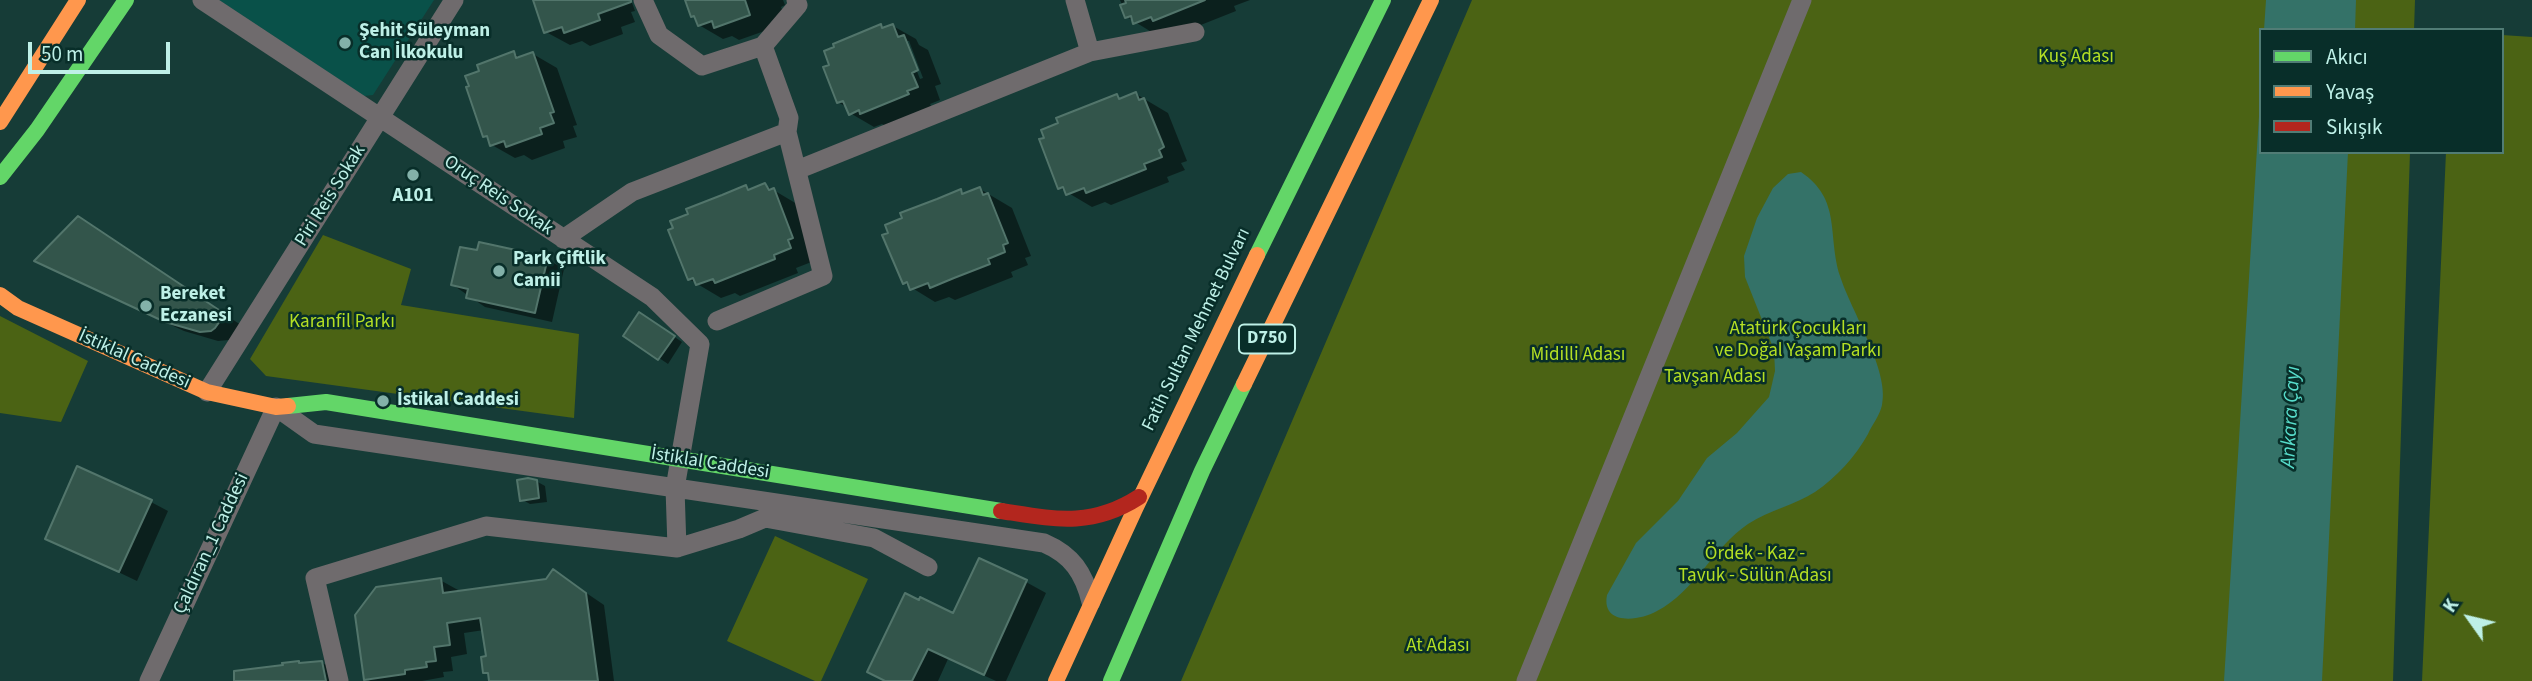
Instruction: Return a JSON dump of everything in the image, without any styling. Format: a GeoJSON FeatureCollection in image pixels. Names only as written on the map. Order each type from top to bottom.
{"type":"FeatureCollection","features":[{"type":"Feature","properties":{"kind":"main road"},"geometry":{"type":"LineString","coordinates":[[0,122],[78,0]]}},
{"type":"Feature","properties":{"kind":"main road"},"geometry":{"type":"LineString","coordinates":[[0,177],[37,130],[126,0]]}},
{"type":"Feature","properties":{"kind":"main road","name":"Fatih Sultan Mehmet Bulvarı"},"geometry":{"type":"LineString","coordinates":[[1056,681],[1139,497],[1383,0]]}},
{"type":"Feature","properties":{"kind":"main road","name":"D750"},"geometry":{"type":"LineString","coordinates":[[1111,681],[1202,471],[1431,0]]}},
{"type":"Feature","properties":{"kind":"main road","name":"İstiklal Caddesi"},"geometry":{"type":"LineString","coordinates":[[0,295],[19,308],[207,392],[276,407],[326,402],[1076,521],[1122,509],[1139,497]]}},
{"type":"Feature","properties":{"kind":"street","name":"Oruç Reis Sokak"},"geometry":{"type":"LineString","coordinates":[[202,0],[652,297],[699,344],[682,460],[675,488],[677,548]]}},
{"type":"Feature","properties":{"kind":"street","name":"Piri Reis Sokak"},"geometry":{"type":"LineString","coordinates":[[207,392],[454,0]]}},
{"type":"Feature","properties":{"kind":"street"},"geometry":{"type":"LineString","coordinates":[[643,0],[659,35],[702,66],[763,46],[798,5],[796,0]]}},
{"type":"Feature","properties":{"kind":"street"},"geometry":{"type":"LineString","coordinates":[[1075,0],[1090,52]]}},
{"type":"Feature","properties":{"kind":"street"},"geometry":{"type":"LineString","coordinates":[[1526,681],[1802,0]]}},
{"type":"Feature","properties":{"kind":"street"},"geometry":{"type":"LineString","coordinates":[[797,170],[1090,52],[1195,32]]}},
{"type":"Feature","properties":{"kind":"street"},"geometry":{"type":"LineString","coordinates":[[716,321],[823,276],[788,132],[789,118],[763,46]]}},
{"type":"Feature","properties":{"kind":"street"},"geometry":{"type":"LineString","coordinates":[[563,239],[632,192],[788,132]]}},
{"type":"Feature","properties":{"kind":"street","name":"İstiklal Caddesi"},"geometry":{"type":"LineString","coordinates":[[276,407],[314,434],[1044,542],[1072,561],[1083,576],[1091,602]]}},
{"type":"Feature","properties":{"kind":"street","name":"Çaldıran_1 Caddesi"},"geometry":{"type":"LineString","coordinates":[[149,681],[276,407]]}},
{"type":"Feature","properties":{"kind":"street"},"geometry":{"type":"LineString","coordinates":[[339,681],[315,578],[486,526],[677,548],[765,518],[874,538],[928,567]]}},
{"type":"Feature","properties":{"kind":"shaded area","name":"Şehit Süleyman Can İlkokulu"},"geometry":{"type":"Polygon","coordinates":[[[219,0],[434,0],[373,95],[364,96],[219,0]]]}},
{"type":"Feature","properties":{"kind":"green space","name":"Atatürk Çocukları ve Doğal Yaşam Parkı"},"geometry":{"type":"Polygon","coordinates":[[[1472,0],[2415,0],[2414,28],[2259,28],[2259,154],[2410,154],[2393,681],[1181,681],[1472,0]]]}},
{"type":"Feature","properties":{"kind":"green space"},"geometry":{"type":"Polygon","coordinates":[[[2504,35],[2532,37],[2532,681],[2422,681],[2446,154],[2504,154],[2504,35]]]}},
{"type":"Feature","properties":{"kind":"green space","name":"Karanfil Parkı"},"geometry":{"type":"Polygon","coordinates":[[[323,235],[411,269],[401,305],[579,334],[574,418],[266,376],[250,359],[323,235]]]}},
{"type":"Feature","properties":{"kind":"green space"},"geometry":{"type":"Polygon","coordinates":[[[0,316],[88,361],[61,422],[0,413],[0,316]]]}},
{"type":"Feature","properties":{"kind":"green space"},"geometry":{"type":"Polygon","coordinates":[[[775,536],[868,579],[821,681],[815,681],[727,641],[775,536]]]}},
{"type":"Feature","properties":{"kind":"water"},"geometry":{"type":"Polygon","coordinates":[[[2266,0],[2356,0],[2355,28],[2264,28],[2266,0]]]}},
{"type":"Feature","properties":{"kind":"water","name":"Ankara Çayı"},"geometry":{"type":"Polygon","coordinates":[[[2259,116],[2259,154],[2348,154],[2322,681],[2224,681],[2259,116]]]}},
{"type":"Feature","properties":{"kind":"water"},"geometry":{"type":"Polygon","coordinates":[[[1801,172],[1823,194],[1828,206],[1840,276],[1880,375],[1883,391],[1880,412],[1851,459],[1823,486],[1807,497],[1748,524],[1724,545],[1670,603],[1641,617],[1632,619],[1616,616],[1610,612],[1607,605],[1607,595],[1636,543],[1678,501],[1707,458],[1737,433],[1769,397],[1775,371],[1774,350],[1745,277],[1744,256],[1757,218],[1773,188],[1788,174],[1801,172]]]}},
{"type":"Feature","properties":{"kind":"building"},"geometry":{"type":"Polygon","coordinates":[[[533,0],[631,2],[598,14],[600,20],[564,33],[562,27],[544,33],[533,0]]]}},
{"type":"Feature","properties":{"kind":"building"},"geometry":{"type":"Polygon","coordinates":[[[685,0],[745,0],[750,15],[714,28],[712,21],[698,26],[694,16],[691,17],[685,0]]]}},
{"type":"Feature","properties":{"kind":"building"},"geometry":{"type":"Polygon","coordinates":[[[1125,0],[1205,0],[1153,21],[1151,17],[1133,24],[1131,16],[1125,18],[1120,5],[1126,3],[1125,0]]]}},
{"type":"Feature","properties":{"kind":"building"},"geometry":{"type":"Polygon","coordinates":[[[881,24],[882,28],[893,24],[898,37],[904,35],[918,70],[912,73],[918,87],[907,91],[909,94],[860,114],[859,110],[849,115],[843,101],[837,103],[823,67],[829,65],[824,51],[834,47],[833,44],[881,24]]]}},
{"type":"Feature","properties":{"kind":"building"},"geometry":{"type":"Polygon","coordinates":[[[514,51],[516,58],[533,52],[554,112],[550,113],[554,123],[540,128],[542,134],[506,147],[504,141],[490,146],[487,136],[483,137],[466,87],[469,86],[465,76],[479,71],[477,65],[514,51]]]}},
{"type":"Feature","properties":{"kind":"building"},"geometry":{"type":"Polygon","coordinates":[[[1136,92],[1139,100],[1144,98],[1164,147],[1159,150],[1162,157],[1144,164],[1146,169],[1086,193],[1084,188],[1066,195],[1063,187],[1058,189],[1039,139],[1044,138],[1041,130],[1058,123],[1056,118],[1117,94],[1119,99],[1136,92]]]}},
{"type":"Feature","properties":{"kind":"building"},"geometry":{"type":"Polygon","coordinates":[[[765,183],[769,190],[774,188],[793,238],[788,240],[791,248],[774,255],[775,259],[715,283],[713,279],[696,285],[693,278],[688,280],[668,230],[673,228],[670,221],[688,214],[686,209],[746,185],[748,190],[765,183]]]}},
{"type":"Feature","properties":{"kind":"building"},"geometry":{"type":"Polygon","coordinates":[[[980,187],[983,195],[988,193],[1008,243],[1003,245],[1005,252],[988,259],[990,264],[930,288],[928,283],[910,290],[907,282],[903,284],[882,235],[888,233],[885,225],[902,218],[900,213],[961,189],[962,194],[980,187]]]}},
{"type":"Feature","properties":{"kind":"building"},"geometry":{"type":"Polygon","coordinates":[[[78,216],[225,314],[215,328],[200,332],[165,322],[34,261],[78,216]]]}},
{"type":"Feature","properties":{"kind":"building","name":"Park Çiftlik Camii"},"geometry":{"type":"Polygon","coordinates":[[[479,242],[548,257],[535,313],[466,298],[468,289],[451,285],[460,247],[477,250],[479,242]]]}},
{"type":"Feature","properties":{"kind":"building"},"geometry":{"type":"Polygon","coordinates":[[[639,312],[675,336],[658,360],[623,336],[639,312]]]}},
{"type":"Feature","properties":{"kind":"building"},"geometry":{"type":"Polygon","coordinates":[[[77,466],[152,500],[119,572],[45,539],[77,466]]]}},
{"type":"Feature","properties":{"kind":"building"},"geometry":{"type":"Polygon","coordinates":[[[517,480],[537,480],[539,498],[520,501],[517,480]]]}},
{"type":"Feature","properties":{"kind":"building"},"geometry":{"type":"Polygon","coordinates":[[[979,558],[1027,580],[984,675],[928,649],[912,681],[885,681],[867,672],[905,593],[953,613],[979,558]]]}},
{"type":"Feature","properties":{"kind":"building"},"geometry":{"type":"Polygon","coordinates":[[[553,569],[586,593],[598,681],[489,681],[488,673],[483,673],[481,657],[486,656],[480,618],[447,623],[450,645],[434,647],[436,661],[426,662],[427,667],[405,670],[405,674],[364,680],[355,615],[376,587],[441,578],[443,593],[546,579],[553,569]]]}},
{"type":"Feature","properties":{"kind":"building"},"geometry":{"type":"Polygon","coordinates":[[[299,661],[322,661],[326,681],[234,681],[234,671],[299,661]]]}},
{"type":"Feature","properties":{"kind":"traffic: fast"},"geometry":{"type":"LineString","coordinates":[[0,177],[37,130],[126,0]]}},
{"type":"Feature","properties":{"kind":"traffic: fast"},"geometry":{"type":"LineString","coordinates":[[1257,255],[1383,0]]}},
{"type":"Feature","properties":{"kind":"traffic: fast"},"geometry":{"type":"LineString","coordinates":[[1111,681],[1202,471],[1244,384]]}},
{"type":"Feature","properties":{"kind":"traffic: fast"},"geometry":{"type":"LineString","coordinates":[[288,406],[326,402],[1001,511]]}},
{"type":"Feature","properties":{"kind":"traffic: slow"},"geometry":{"type":"LineString","coordinates":[[0,122],[78,0]]}},
{"type":"Feature","properties":{"kind":"traffic: slow"},"geometry":{"type":"LineString","coordinates":[[1244,384],[1431,0]]}},
{"type":"Feature","properties":{"kind":"traffic: slow"},"geometry":{"type":"LineString","coordinates":[[1056,681],[1257,255]]}},
{"type":"Feature","properties":{"kind":"traffic: slow"},"geometry":{"type":"LineString","coordinates":[[0,295],[18,308],[207,392],[276,407],[288,406]]}},
{"type":"Feature","properties":{"kind":"traffic: jam"},"geometry":{"type":"LineString","coordinates":[[1001,511],[1072,519],[1104,513],[1139,497]]}},
{"type":"Feature","properties":{"kind":"place","name":"Şehit Süleyman Can İlkokulu"},"geometry":{"type":"Point","coordinates":[345,43]}},
{"type":"Feature","properties":{"kind":"place","name":"A101"},"geometry":{"type":"Point","coordinates":[413,175]}},
{"type":"Feature","properties":{"kind":"place","name":"Park Çiftlik Camii"},"geometry":{"type":"Point","coordinates":[499,271]}},
{"type":"Feature","properties":{"kind":"place","name":"Bereket Eczanesi"},"geometry":{"type":"Point","coordinates":[146,306]}},
{"type":"Feature","properties":{"kind":"place","name":"İstikal Caddesi"},"geometry":{"type":"Point","coordinates":[383,401]}},
{"type":"Feature","properties":{"kind":"park label","name":"Kuş Adası"},"geometry":{"type":"Point","coordinates":[2076,58]}},
{"type":"Feature","properties":{"kind":"park label","name":"Midilli Adası"},"geometry":{"type":"Point","coordinates":[1578,356]}},
{"type":"Feature","properties":{"kind":"park label","name":"Tavşan Adası"},"geometry":{"type":"Point","coordinates":[1715,378]}},
{"type":"Feature","properties":{"kind":"park label","name":"Ördek - Kaz - Tavuk - Sülün Adası"},"geometry":{"type":"Point","coordinates":[1755,566]}},
{"type":"Feature","properties":{"kind":"park label","name":"At Adası"},"geometry":{"type":"Point","coordinates":[1438,647]}}]}
